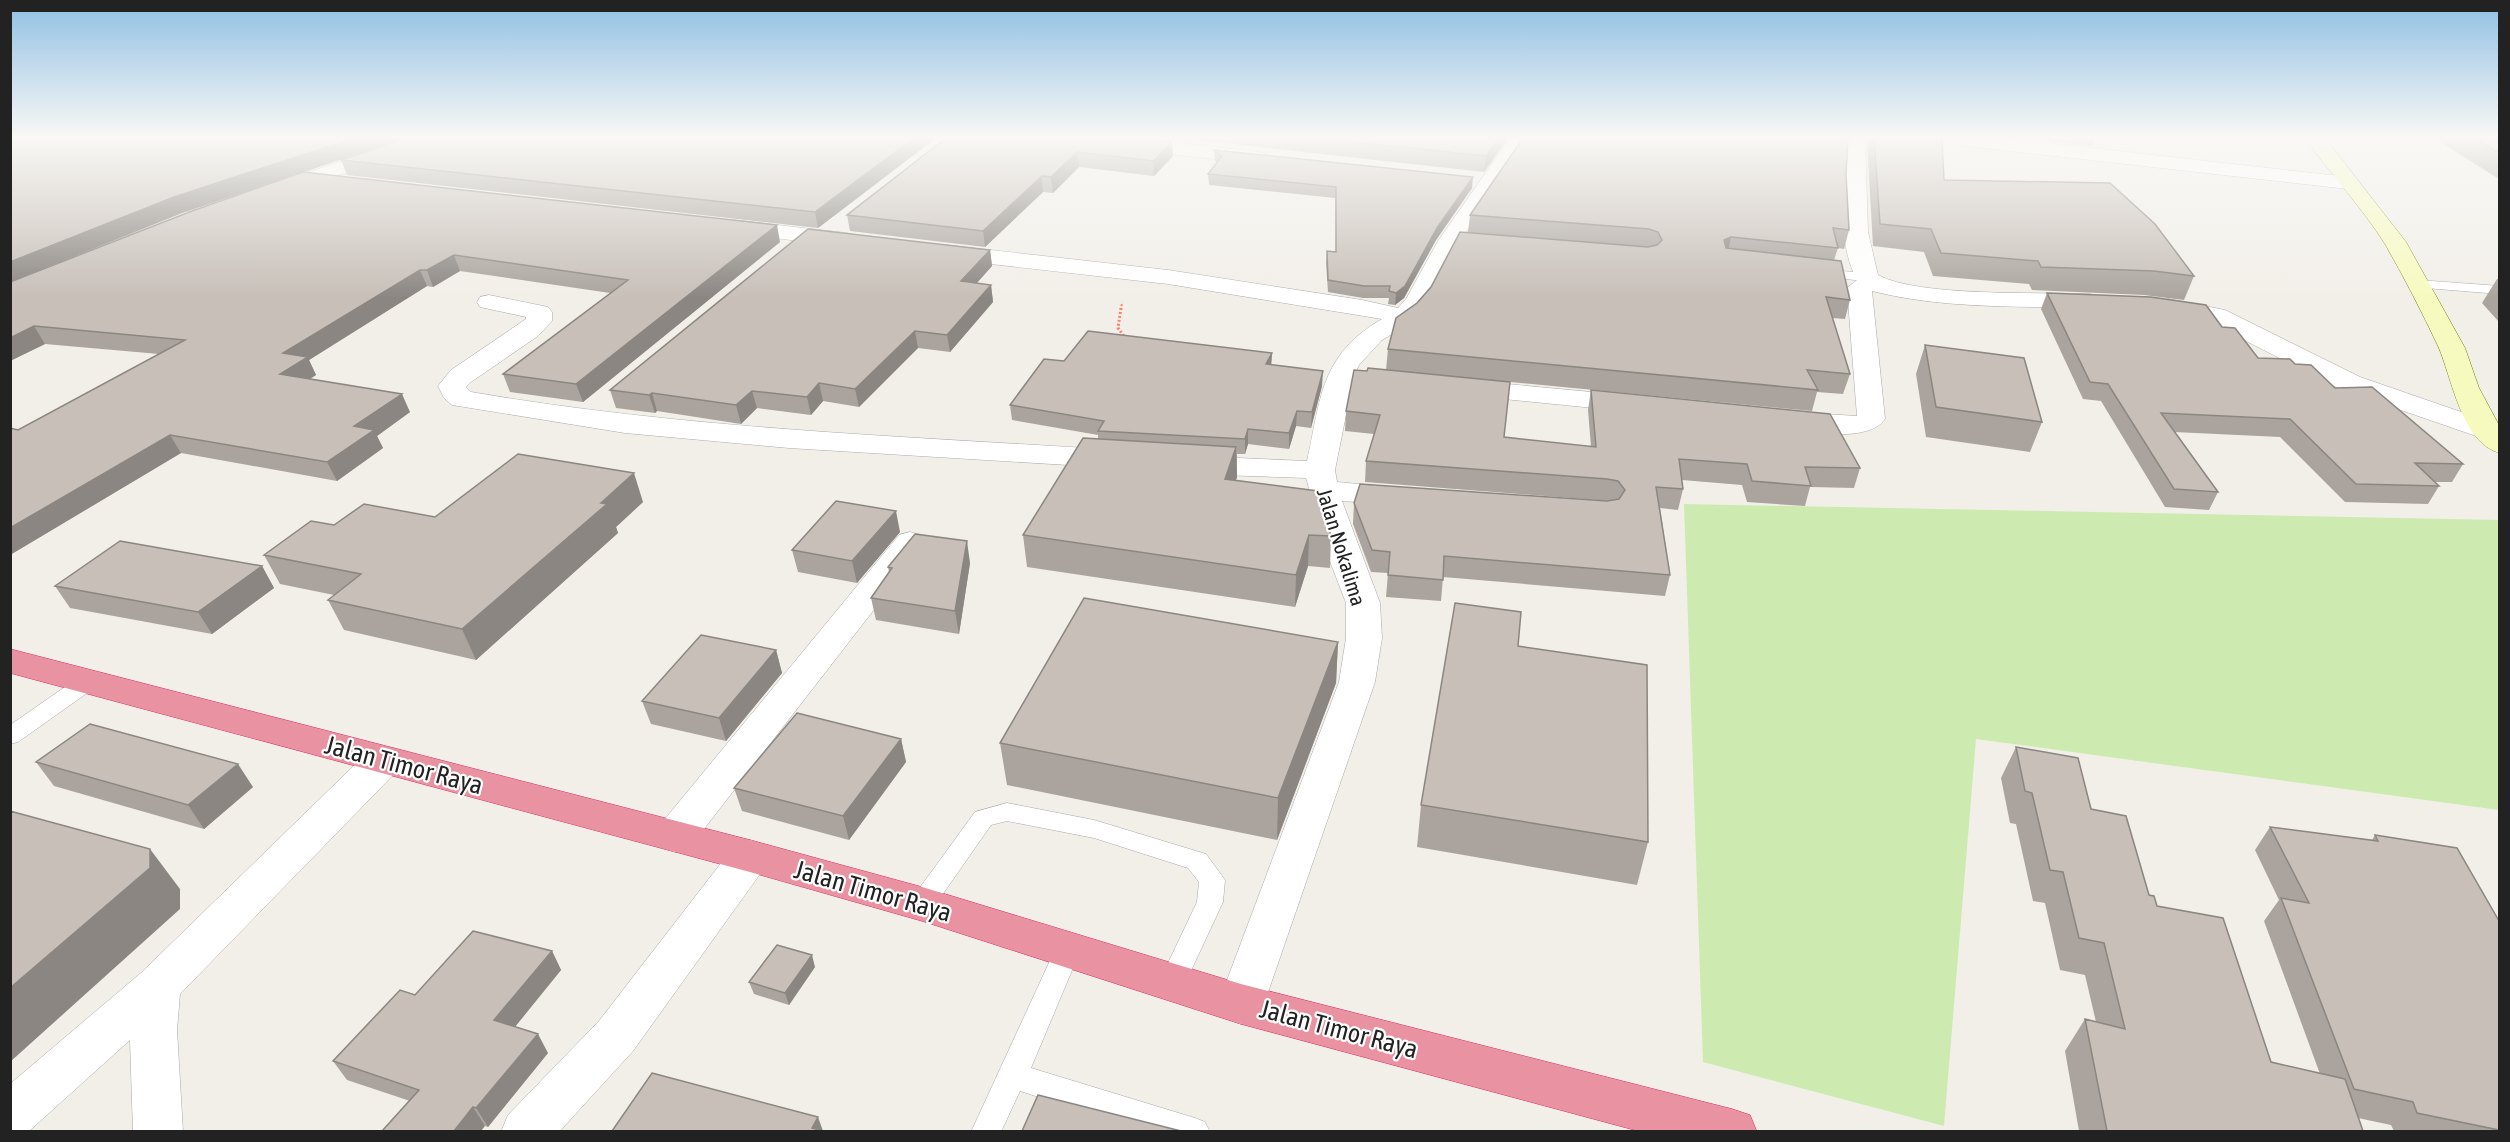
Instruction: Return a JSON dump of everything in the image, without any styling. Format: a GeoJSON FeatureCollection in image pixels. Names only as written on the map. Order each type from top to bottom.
{"type":"FeatureCollection","features":[{"type":"Feature","properties":{"kind":"highway","name":"Jalan Timor Raya"},"geometry":{"type":"LineString","coordinates":[[10,661],[750,856],[922,904],[1241,1004],[1732,1131]]}},
{"type":"Feature","properties":{"kind":"main road"},"geometry":{"type":"LineString","coordinates":[[2355,191],[2395,242],[2452,348],[2465,388],[2493,437]]}},
{"type":"Feature","properties":{"kind":"street","name":"Jalan Nokalima"},"geometry":{"type":"LineString","coordinates":[[1241,1004],[1357,682],[1364,638],[1363,603],[1347,564],[1321,480],[1351,376],[1348,361],[1373,335],[1404,316],[1417,302],[1460,242],[1476,191]]}},
{"type":"Feature","properties":{"kind":"street"},"geometry":{"type":"LineString","coordinates":[[1855,191],[1855,209],[1868,280]]}},
{"type":"Feature","properties":{"kind":"street"},"geometry":{"type":"LineString","coordinates":[[780,257],[843,223]]}},
{"type":"Feature","properties":{"kind":"street"},"geometry":{"type":"LineString","coordinates":[[714,225],[872,243]]}},
{"type":"Feature","properties":{"kind":"street"},"geometry":{"type":"LineString","coordinates":[[919,248],[1131,272],[1362,307],[1404,316]]}},
{"type":"Feature","properties":{"kind":"street"},"geometry":{"type":"LineString","coordinates":[[1868,280],[1891,290],[1934,295],[2114,303]]}},
{"type":"Feature","properties":{"kind":"street"},"geometry":{"type":"LineString","coordinates":[[1764,418],[1859,426],[1871,419],[1858,288],[1868,280]]}},
{"type":"Feature","properties":{"kind":"street"},"geometry":{"type":"LineString","coordinates":[[489,302],[539,312],[539,321],[529,332],[461,376],[452,386],[454,392],[462,399],[582,419],[828,443],[1155,462],[1321,480],[1435,499]]}},
{"type":"Feature","properties":{"kind":"street"},"geometry":{"type":"LineString","coordinates":[[2146,304],[2183,307],[2218,315],[2266,337],[2328,374],[2493,437]]}},
{"type":"Feature","properties":{"kind":"street"},"geometry":{"type":"LineString","coordinates":[[1442,386],[1659,407]]}},
{"type":"Feature","properties":{"kind":"street"},"geometry":{"type":"LineString","coordinates":[[582,419],[609,397]]}},
{"type":"Feature","properties":{"kind":"street"},"geometry":{"type":"LineString","coordinates":[[675,836],[910,542]]}},
{"type":"Feature","properties":{"kind":"street"},"geometry":{"type":"LineString","coordinates":[[10,1116],[158,986],[384,760]]}},
{"type":"Feature","properties":{"kind":"street"},"geometry":{"type":"LineString","coordinates":[[526,1131],[616,1036],[750,856]]}},
{"type":"Feature","properties":{"kind":"street"},"geometry":{"type":"LineString","coordinates":[[158,986],[153,1030],[158,1131]]}},
{"type":"Feature","properties":{"kind":"lane"},"geometry":{"type":"LineString","coordinates":[[1804,271],[1868,280]]}},
{"type":"Feature","properties":{"kind":"lane"},"geometry":{"type":"LineString","coordinates":[[2418,284],[2499,290]]}},
{"type":"Feature","properties":{"kind":"lane"},"geometry":{"type":"LineString","coordinates":[[10,736],[88,681]]}},
{"type":"Feature","properties":{"kind":"lane"},"geometry":{"type":"LineString","coordinates":[[922,904],[983,818],[1007,812],[1094,829],[1197,861],[1212,880],[1210,902],[1172,982]]}},
{"type":"Feature","properties":{"kind":"lane"},"geometry":{"type":"LineString","coordinates":[[986,1131],[1013,1076],[1068,949]]}},
{"type":"Feature","properties":{"kind":"lane"},"geometry":{"type":"LineString","coordinates":[[1013,1076],[1195,1131]]}},
{"type":"Feature","properties":{"kind":"path"},"geometry":{"type":"LineString","coordinates":[[1127,340],[1118,328],[1118,317],[1131,272]]}},
{"type":"Feature","properties":{"kind":"green space"},"geometry":{"type":"Polygon","coordinates":[[[1684,504],[2499,520],[2499,810],[1976,739],[1944,1126],[1703,1062],[1684,504]]]}},
{"type":"Feature","properties":{"kind":"building"},"geometry":{"type":"Polygon","coordinates":[[[10,191],[191,191],[174,197],[10,262],[10,191]]]}},
{"type":"Feature","properties":{"kind":"building"},"geometry":{"type":"Polygon","coordinates":[[[248,191],[476,191],[777,225],[576,384],[503,374],[628,280],[454,255],[427,270],[420,270],[283,353],[308,357],[280,374],[402,394],[354,426],[374,430],[327,462],[170,435],[10,528],[10,428],[18,430],[185,340],[34,326],[10,338],[10,282],[248,191]]]}},
{"type":"Feature","properties":{"kind":"building"},"geometry":{"type":"Polygon","coordinates":[[[626,191],[843,191],[815,212],[626,191]]]}},
{"type":"Feature","properties":{"kind":"building"},"geometry":{"type":"Polygon","coordinates":[[[877,191],[1026,191],[983,231],[847,215],[877,191]]]}},
{"type":"Feature","properties":{"kind":"building"},"geometry":{"type":"Polygon","coordinates":[[[1336,191],[1463,191],[1437,228],[1405,286],[1396,293],[1389,291],[1390,286],[1364,286],[1328,280],[1327,251],[1336,252],[1336,191]]]}},
{"type":"Feature","properties":{"kind":"building"},"geometry":{"type":"Polygon","coordinates":[[[1486,191],[1847,191],[1849,230],[1833,228],[1838,248],[1731,237],[1724,240],[1726,248],[1841,261],[1850,300],[1826,297],[1850,374],[1807,370],[1818,390],[1388,349],[1396,318],[1417,303],[1431,287],[1460,232],[1648,247],[1657,245],[1662,240],[1658,232],[1649,229],[1470,215],[1486,191]]]}},
{"type":"Feature","properties":{"kind":"building"},"geometry":{"type":"Polygon","coordinates":[[[1878,191],[2119,191],[2155,224],[2194,276],[2154,271],[2041,267],[2038,261],[1941,253],[1931,229],[1880,224],[1878,191]]]}},
{"type":"Feature","properties":{"kind":"building"},"geometry":{"type":"Polygon","coordinates":[[[808,229],[990,250],[961,281],[991,285],[947,335],[915,331],[855,389],[819,383],[807,397],[752,391],[736,405],[652,393],[649,395],[610,390],[808,229]]]}},
{"type":"Feature","properties":{"kind":"building"},"geometry":{"type":"Polygon","coordinates":[[[2047,293],[2151,297],[2206,305],[2222,327],[2235,328],[2258,358],[2290,359],[2295,364],[2311,365],[2335,388],[2372,387],[2463,464],[2415,463],[2439,486],[2356,484],[2290,419],[2161,413],[2218,492],[2174,489],[2108,384],[2090,382],[2047,293]]]}},
{"type":"Feature","properties":{"kind":"building"},"geometry":{"type":"Polygon","coordinates":[[[1088,331],[1272,353],[1266,364],[1323,371],[1312,412],[1297,411],[1289,433],[1248,429],[1245,439],[1098,431],[1104,421],[1010,405],[1044,359],[1064,361],[1088,331]]]}},
{"type":"Feature","properties":{"kind":"building"},"geometry":{"type":"Polygon","coordinates":[[[1925,345],[2024,358],[2042,422],[1936,407],[1925,345]]]}},
{"type":"Feature","properties":{"kind":"building"},"geometry":{"type":"Polygon","coordinates":[[[1368,368],[1510,382],[1504,437],[1596,447],[1591,390],[1830,414],[1860,468],[1805,467],[1811,486],[1752,481],[1747,464],[1679,459],[1683,489],[1656,487],[1670,575],[1444,556],[1443,580],[1388,575],[1390,552],[1372,550],[1354,503],[1360,484],[1607,501],[1619,499],[1625,490],[1618,481],[1607,479],[1366,461],[1380,415],[1346,411],[1354,370],[1367,371],[1368,368]]]}},
{"type":"Feature","properties":{"kind":"building"},"geometry":{"type":"Polygon","coordinates":[[[1083,438],[1236,447],[1225,479],[1318,491],[1331,536],[1309,535],[1296,575],[1023,535],[1083,438]]]}},
{"type":"Feature","properties":{"kind":"building"},"geometry":{"type":"Polygon","coordinates":[[[518,454],[634,473],[601,503],[607,504],[462,629],[328,600],[361,574],[264,555],[311,521],[334,525],[364,504],[435,517],[518,454]]]}},
{"type":"Feature","properties":{"kind":"building"},"geometry":{"type":"Polygon","coordinates":[[[836,501],[896,511],[852,561],[792,550],[836,501]]]}},
{"type":"Feature","properties":{"kind":"building"},"geometry":{"type":"Polygon","coordinates":[[[915,534],[967,541],[955,611],[871,598],[892,568],[888,567],[915,534]]]}},
{"type":"Feature","properties":{"kind":"building"},"geometry":{"type":"Polygon","coordinates":[[[120,541],[262,566],[198,612],[55,586],[120,541]]]}},
{"type":"Feature","properties":{"kind":"building"},"geometry":{"type":"Polygon","coordinates":[[[1084,598],[1338,642],[1278,798],[1000,743],[1084,598]]]}},
{"type":"Feature","properties":{"kind":"building"},"geometry":{"type":"Polygon","coordinates":[[[1455,603],[1521,612],[1518,646],[1647,665],[1648,842],[1421,805],[1455,603]]]}},
{"type":"Feature","properties":{"kind":"building"},"geometry":{"type":"Polygon","coordinates":[[[701,635],[776,650],[719,718],[642,701],[701,635]]]}},
{"type":"Feature","properties":{"kind":"building"},"geometry":{"type":"Polygon","coordinates":[[[797,713],[901,739],[843,816],[734,788],[797,713]]]}},
{"type":"Feature","properties":{"kind":"building"},"geometry":{"type":"Polygon","coordinates":[[[90,724],[238,764],[188,805],[36,762],[90,724]]]}},
{"type":"Feature","properties":{"kind":"building"},"geometry":{"type":"Polygon","coordinates":[[[2016,747],[2078,758],[2091,809],[2126,816],[2149,895],[2154,896],[2157,906],[2223,918],[2271,1062],[2345,1079],[2363,1131],[2107,1131],[2085,1019],[2125,1029],[2104,943],[2079,938],[2063,872],[2050,870],[2032,793],[2025,791],[2016,747]]]}},
{"type":"Feature","properties":{"kind":"building"},"geometry":{"type":"Polygon","coordinates":[[[10,811],[150,849],[150,868],[10,988],[10,811]]]}},
{"type":"Feature","properties":{"kind":"building"},"geometry":{"type":"Polygon","coordinates":[[[2270,827],[2378,841],[2375,835],[2457,848],[2499,921],[2499,1130],[2417,1113],[2413,1102],[2354,1089],[2281,898],[2309,903],[2270,827]]]}},
{"type":"Feature","properties":{"kind":"building"},"geometry":{"type":"Polygon","coordinates":[[[473,931],[552,951],[494,1020],[538,1034],[454,1131],[382,1131],[419,1090],[333,1061],[400,990],[415,995],[473,931]]]}},
{"type":"Feature","properties":{"kind":"building"},"geometry":{"type":"Polygon","coordinates":[[[777,945],[812,955],[785,993],[749,982],[777,945]]]}},
{"type":"Feature","properties":{"kind":"building"},"geometry":{"type":"Polygon","coordinates":[[[652,1073],[818,1117],[812,1128],[822,1131],[612,1131],[652,1073]]]}},
{"type":"Feature","properties":{"kind":"building"},"geometry":{"type":"Polygon","coordinates":[[[1038,1095],[1181,1131],[1022,1131],[1038,1095]]]}}]}
